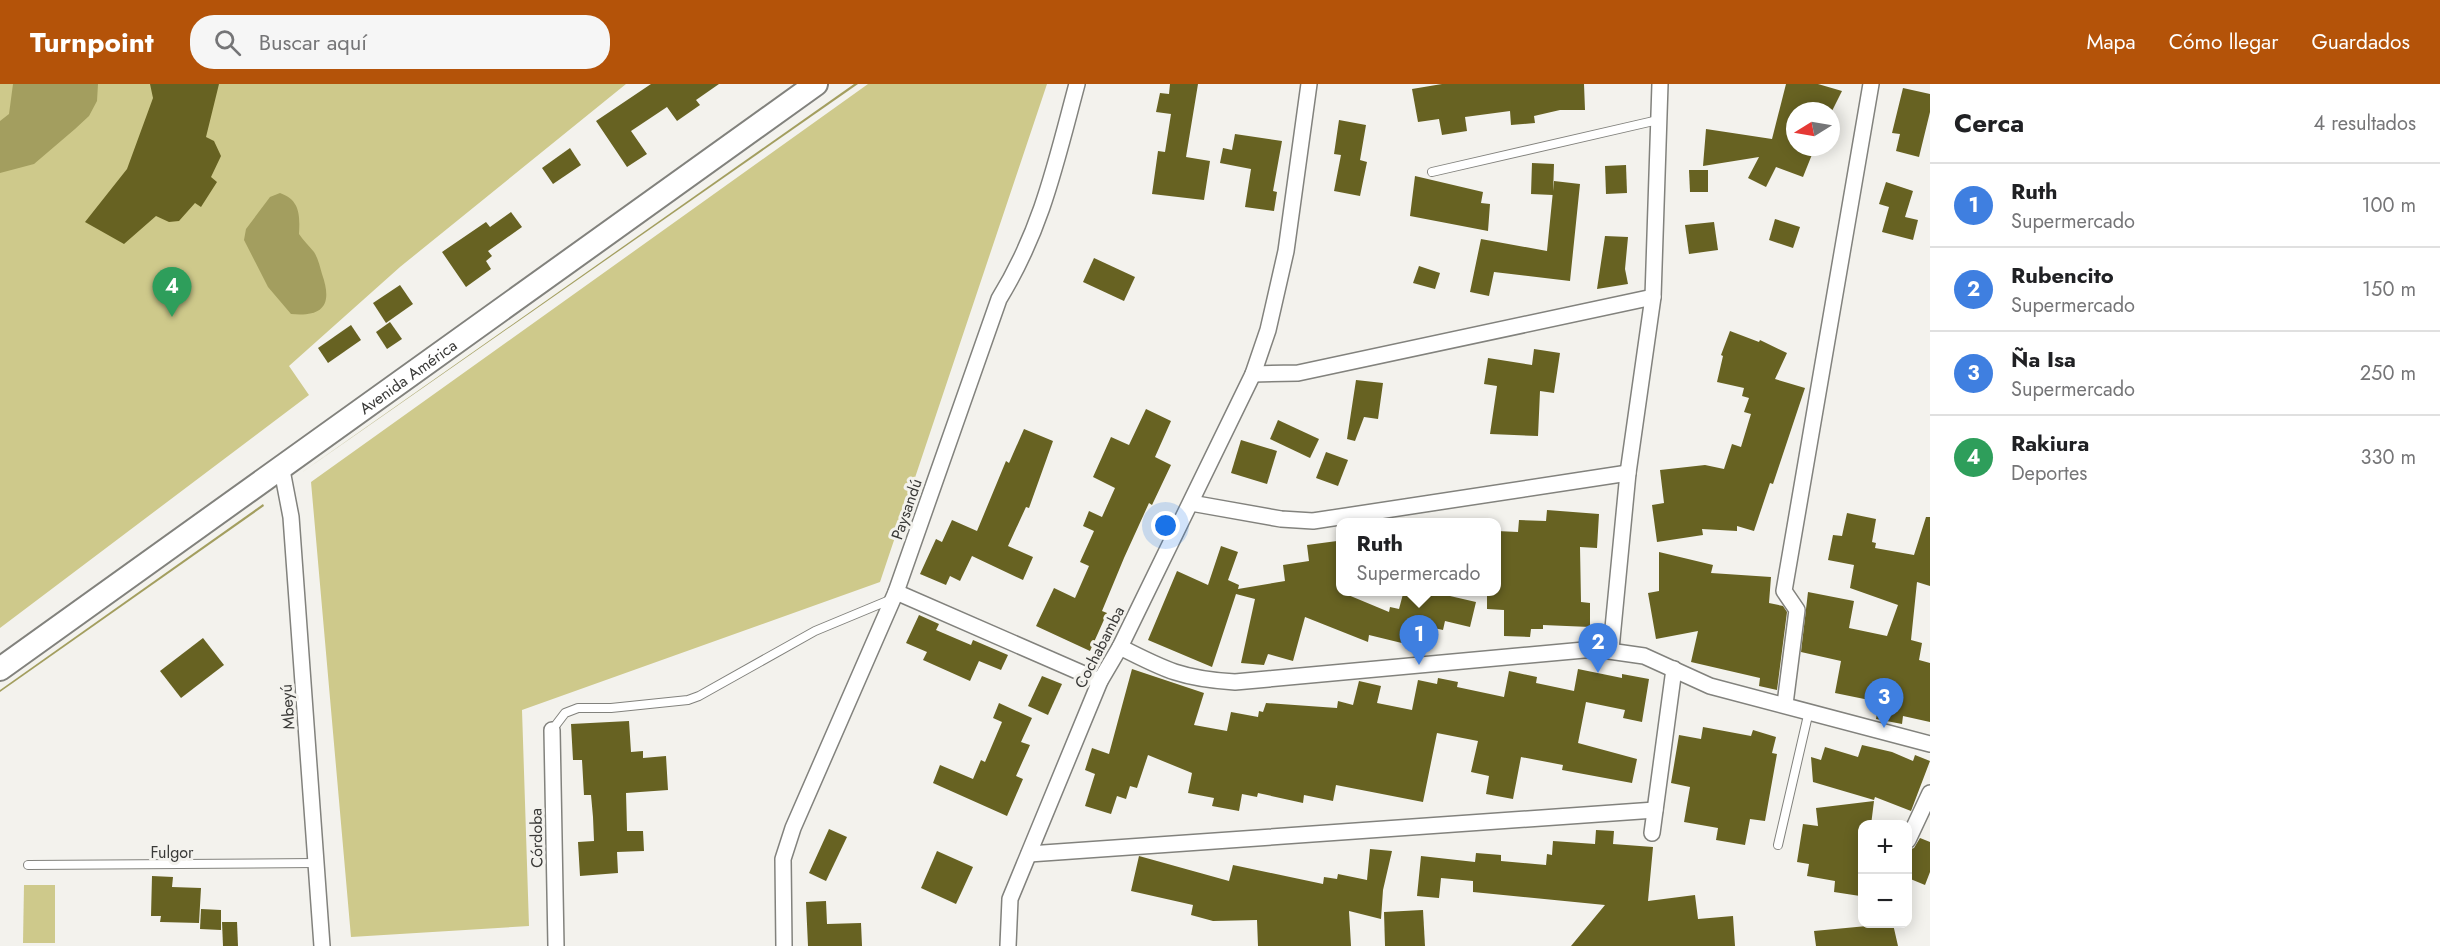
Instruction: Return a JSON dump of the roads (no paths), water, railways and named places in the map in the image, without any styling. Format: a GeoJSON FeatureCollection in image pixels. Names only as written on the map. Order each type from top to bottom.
{"type":"FeatureCollection","features":[{"type":"Feature","properties":{"kind":"main road","name":"Avenida América"},"geometry":{"type":"LineString","coordinates":[[0,669],[281,465],[816,84]]}},
{"type":"Feature","properties":{"kind":"street","name":"Paysandú"},"geometry":{"type":"LineString","coordinates":[[784,946],[783,859],[793,828],[895,595],[999,299],[1021,263],[1039,222],[1077,84]]}},
{"type":"Feature","properties":{"kind":"street","name":"Cochabamba"},"geometry":{"type":"LineString","coordinates":[[1008,946],[1010,899],[1100,681],[1120,647],[1253,374],[1279,293],[1309,84]]}},
{"type":"Feature","properties":{"kind":"street"},"geometry":{"type":"LineString","coordinates":[[1611,650],[1628,473],[1653,297],[1660,84]]}},
{"type":"Feature","properties":{"kind":"street"},"geometry":{"type":"LineString","coordinates":[[1785,704],[1797,610],[1784,591],[1871,84]]}},
{"type":"Feature","properties":{"kind":"street"},"geometry":{"type":"LineString","coordinates":[[1253,374],[1298,373],[1653,297]]}},
{"type":"Feature","properties":{"kind":"street","name":"Mbeyú"},"geometry":{"type":"LineString","coordinates":[[281,465],[291,517],[322,946]]}},
{"type":"Feature","properties":{"kind":"street"},"geometry":{"type":"LineString","coordinates":[[1191,503],[1281,519],[1313,521],[1628,473]]}},
{"type":"Feature","properties":{"kind":"street"},"geometry":{"type":"LineString","coordinates":[[895,595],[1100,681]]}},
{"type":"Feature","properties":{"kind":"street"},"geometry":{"type":"LineString","coordinates":[[1120,647],[1167,671],[1197,680],[1234,682],[1595,649],[1611,650],[1644,656],[1710,686],[1930,744]]}},
{"type":"Feature","properties":{"kind":"street"},"geometry":{"type":"LineString","coordinates":[[1652,833],[1674,669]]}},
{"type":"Feature","properties":{"kind":"street","name":"Córdoba"},"geometry":{"type":"LineString","coordinates":[[552,730],[556,946]]}},
{"type":"Feature","properties":{"kind":"street"},"geometry":{"type":"LineString","coordinates":[[1912,832],[1929,799]]}},
{"type":"Feature","properties":{"kind":"street"},"geometry":{"type":"LineString","coordinates":[[1029,854],[1655,810]]}},
{"type":"Feature","properties":{"kind":"lane"},"geometry":{"type":"LineString","coordinates":[[1432,172],[1658,120]]}},
{"type":"Feature","properties":{"kind":"lane"},"geometry":{"type":"LineString","coordinates":[[552,730],[565,713],[578,708],[611,708],[688,700],[699,696],[815,631],[895,595]]}},
{"type":"Feature","properties":{"kind":"lane"},"geometry":{"type":"LineString","coordinates":[[1778,845],[1809,711]]}},
{"type":"Feature","properties":{"kind":"lane","name":"Fulgor"},"geometry":{"type":"LineString","coordinates":[[28,865],[316,863]]}},
{"type":"Feature","properties":{"kind":"place","name":"Rakiura"},"geometry":{"type":"Point","coordinates":[172,317]}},
{"type":"Feature","properties":{"kind":"place","name":"Ruth"},"geometry":{"type":"Point","coordinates":[1419,665]}},
{"type":"Feature","properties":{"kind":"place","name":"Rubencito"},"geometry":{"type":"Point","coordinates":[1598,673]}},
{"type":"Feature","properties":{"kind":"place","name":"Ña Isa"},"geometry":{"type":"Point","coordinates":[1884,728]}}]}
